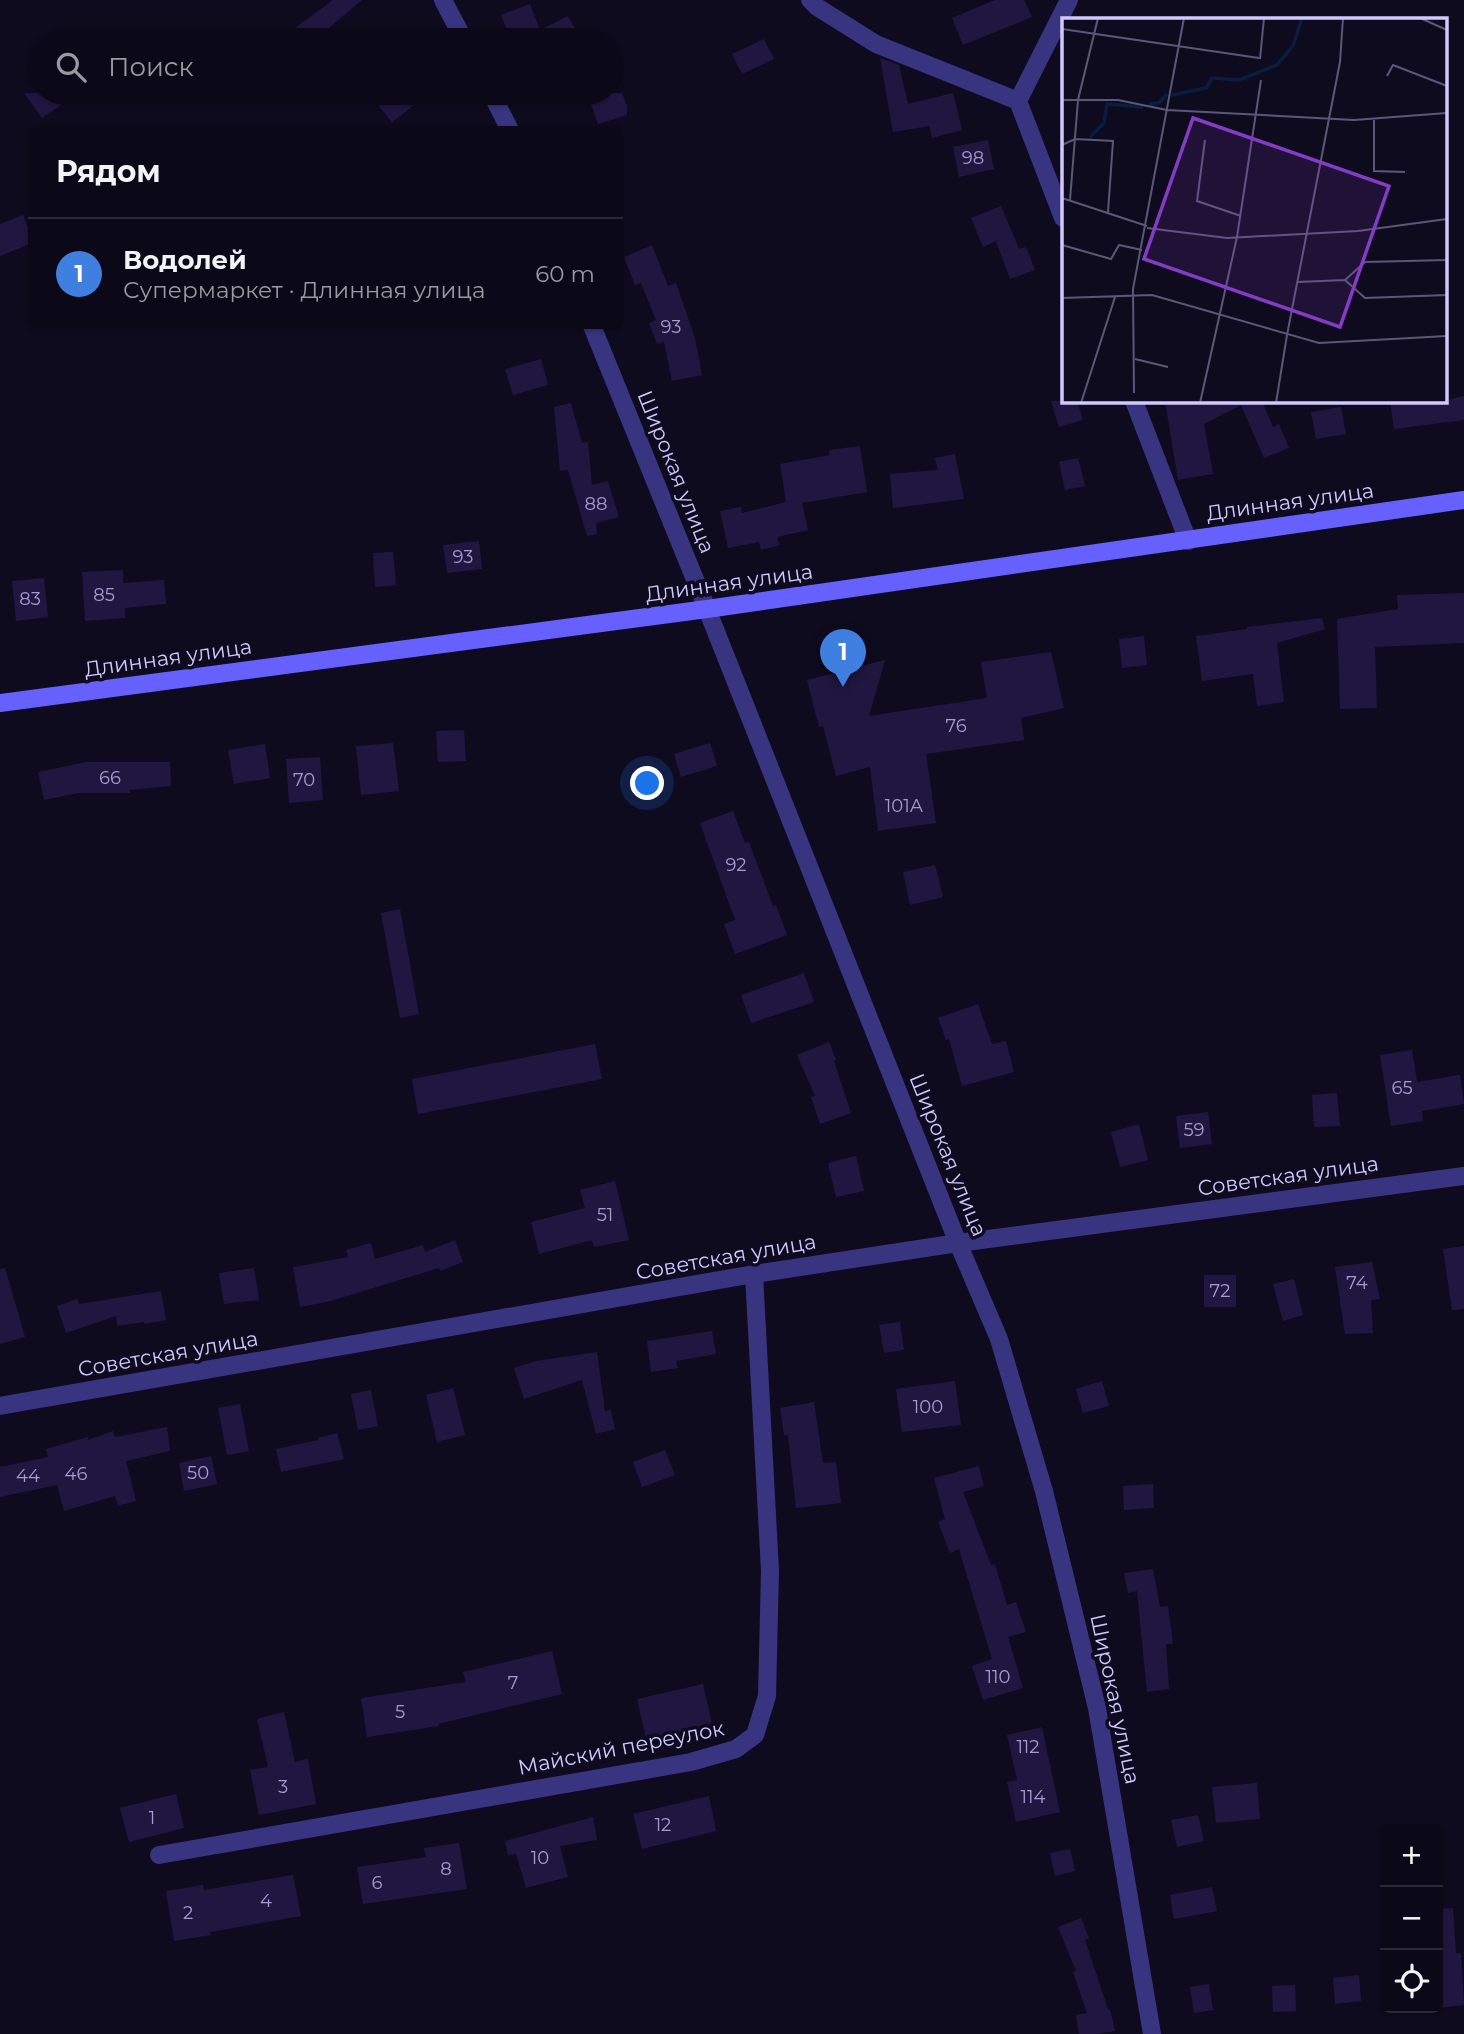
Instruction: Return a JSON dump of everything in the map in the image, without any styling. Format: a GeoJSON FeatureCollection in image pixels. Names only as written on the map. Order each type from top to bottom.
{"type":"FeatureCollection","features":[{"type":"Feature","properties":{"kind":"main road","name":"Длинная улица"},"geometry":{"type":"LineString","coordinates":[[0,703],[707,609],[1464,500]]}},
{"type":"Feature","properties":{"kind":"street"},"geometry":{"type":"LineString","coordinates":[[443,0],[458,28]]}},
{"type":"Feature","properties":{"kind":"street"},"geometry":{"type":"LineString","coordinates":[[810,0],[876,44],[1018,101],[1062,215]]}},
{"type":"Feature","properties":{"kind":"street"},"geometry":{"type":"LineString","coordinates":[[1018,101],[1069,0]]}},
{"type":"Feature","properties":{"kind":"street"},"geometry":{"type":"LineString","coordinates":[[497,105],[508,126]]}},
{"type":"Feature","properties":{"kind":"street","name":"Широкая улица"},"geometry":{"type":"LineString","coordinates":[[593,329],[958,1243],[999,1339],[1044,1491],[1094,1694],[1152,2034]]}},
{"type":"Feature","properties":{"kind":"street"},"geometry":{"type":"LineString","coordinates":[[1134,402],[1188,541]]}},
{"type":"Feature","properties":{"kind":"street","name":"Советская улица"},"geometry":{"type":"LineString","coordinates":[[0,1406],[754,1274],[958,1243],[1464,1176]]}},
{"type":"Feature","properties":{"kind":"street","name":"Майский переулок"},"geometry":{"type":"LineString","coordinates":[[159,1855],[691,1762],[736,1749],[755,1735],[767,1696],[770,1571],[754,1274]]}},
{"type":"Feature","properties":{"kind":"building"},"geometry":{"type":"Polygon","coordinates":[[[333,0],[362,0],[328,28],[295,28],[333,0]]]}},
{"type":"Feature","properties":{"kind":"building"},"geometry":{"type":"Polygon","coordinates":[[[995,0],[1024,0],[1032,17],[963,45],[952,18],[995,0]]]}},
{"type":"Feature","properties":{"kind":"building"},"geometry":{"type":"Polygon","coordinates":[[[530,4],[539,28],[506,28],[501,15],[530,4]]]}},
{"type":"Feature","properties":{"kind":"building"},"geometry":{"type":"Polygon","coordinates":[[[568,16],[574,28],[544,28],[568,16]]]}},
{"type":"Feature","properties":{"kind":"building"},"geometry":{"type":"Polygon","coordinates":[[[764,39],[774,59],[742,74],[732,54],[764,39]]]}},
{"type":"Feature","properties":{"kind":"building"},"geometry":{"type":"Polygon","coordinates":[[[880,58],[899,65],[908,104],[953,93],[962,130],[932,138],[929,126],[893,132],[880,58]]]}},
{"type":"Feature","properties":{"kind":"building"},"geometry":{"type":"Polygon","coordinates":[[[623,96],[627,115],[598,124],[591,105],[623,105],[623,96]]]}},
{"type":"Feature","properties":{"kind":"building"},"geometry":{"type":"Polygon","coordinates":[[[33,105],[61,105],[42,118],[33,105]]]}},
{"type":"Feature","properties":{"kind":"building"},"geometry":{"type":"Polygon","coordinates":[[[378,105],[414,105],[392,122],[378,105]]]}},
{"type":"Feature","properties":{"kind":"building"},"geometry":{"type":"Polygon","coordinates":[[[988,140],[994,169],[959,177],[953,147],[988,140]]]}},
{"type":"Feature","properties":{"kind":"building"},"geometry":{"type":"Polygon","coordinates":[[[1001,206],[1019,249],[1026,247],[1035,270],[1010,279],[996,241],[983,247],[971,218],[1001,206]]]}},
{"type":"Feature","properties":{"kind":"building"},"geometry":{"type":"Polygon","coordinates":[[[23,215],[28,228],[28,245],[0,256],[0,224],[23,215]]]}},
{"type":"Feature","properties":{"kind":"building"},"geometry":{"type":"Polygon","coordinates":[[[652,245],[668,286],[676,283],[695,338],[702,375],[672,381],[664,342],[657,344],[649,323],[656,320],[641,283],[635,285],[624,257],[652,245]]]}},
{"type":"Feature","properties":{"kind":"building"},"geometry":{"type":"Polygon","coordinates":[[[541,359],[548,385],[513,395],[505,369],[541,359]]]}},
{"type":"Feature","properties":{"kind":"building"},"geometry":{"type":"Polygon","coordinates":[[[1464,396],[1464,420],[1394,429],[1390,402],[1446,400],[1464,396]]]}},
{"type":"Feature","properties":{"kind":"building"},"geometry":{"type":"Polygon","coordinates":[[[1051,401],[1077,402],[1083,420],[1059,427],[1051,401]]]}},
{"type":"Feature","properties":{"kind":"building"},"geometry":{"type":"Polygon","coordinates":[[[1165,402],[1262,402],[1273,427],[1279,424],[1289,448],[1264,458],[1241,405],[1204,424],[1213,474],[1178,480],[1165,402]]]}},
{"type":"Feature","properties":{"kind":"building"},"geometry":{"type":"Polygon","coordinates":[[[571,403],[582,443],[588,442],[592,485],[608,481],[619,517],[596,523],[597,534],[587,536],[568,470],[560,471],[554,407],[571,403]]]}},
{"type":"Feature","properties":{"kind":"building"},"geometry":{"type":"Polygon","coordinates":[[[1341,407],[1346,434],[1316,439],[1311,412],[1341,407]]]}},
{"type":"Feature","properties":{"kind":"building"},"geometry":{"type":"Polygon","coordinates":[[[860,446],[867,492],[802,503],[808,530],[777,537],[780,545],[761,550],[759,542],[728,548],[720,511],[741,507],[742,513],[786,502],[780,464],[830,455],[829,450],[860,446]]]}},
{"type":"Feature","properties":{"kind":"building"},"geometry":{"type":"Polygon","coordinates":[[[955,454],[964,499],[893,508],[890,474],[938,470],[935,458],[955,454]]]}},
{"type":"Feature","properties":{"kind":"building"},"geometry":{"type":"Polygon","coordinates":[[[1078,458],[1085,486],[1065,490],[1059,462],[1078,458]]]}},
{"type":"Feature","properties":{"kind":"building"},"geometry":{"type":"Polygon","coordinates":[[[479,541],[482,569],[447,573],[443,545],[479,541]]]}},
{"type":"Feature","properties":{"kind":"building"},"geometry":{"type":"Polygon","coordinates":[[[393,552],[396,585],[375,587],[373,553],[393,552]]]}},
{"type":"Feature","properties":{"kind":"building"},"geometry":{"type":"Polygon","coordinates":[[[123,570],[123,583],[164,580],[166,604],[125,608],[125,618],[85,621],[82,572],[123,570]]]}},
{"type":"Feature","properties":{"kind":"building"},"geometry":{"type":"Polygon","coordinates":[[[44,578],[48,617],[16,621],[12,581],[44,578]]]}},
{"type":"Feature","properties":{"kind":"building"},"geometry":{"type":"Polygon","coordinates":[[[1464,593],[1464,643],[1375,647],[1377,708],[1340,709],[1337,619],[1398,609],[1397,595],[1464,593]]]}},
{"type":"Feature","properties":{"kind":"building"},"geometry":{"type":"Polygon","coordinates":[[[1322,618],[1325,629],[1277,643],[1284,702],[1257,706],[1253,674],[1202,681],[1196,636],[1322,618]]]}},
{"type":"Feature","properties":{"kind":"building"},"geometry":{"type":"Polygon","coordinates":[[[1144,636],[1147,665],[1122,668],[1119,639],[1144,636]]]}},
{"type":"Feature","properties":{"kind":"building"},"geometry":{"type":"Polygon","coordinates":[[[1051,652],[1064,708],[1021,718],[1024,740],[926,754],[936,823],[878,831],[870,767],[836,776],[823,726],[819,727],[807,680],[885,660],[869,716],[987,698],[981,662],[1051,652]]]}},
{"type":"Feature","properties":{"kind":"building"},"geometry":{"type":"Polygon","coordinates":[[[464,730],[466,761],[438,762],[436,731],[464,730]]]}},
{"type":"Feature","properties":{"kind":"building"},"geometry":{"type":"Polygon","coordinates":[[[393,743],[399,791],[361,795],[356,746],[393,743]]]}},
{"type":"Feature","properties":{"kind":"building"},"geometry":{"type":"Polygon","coordinates":[[[710,743],[717,766],[681,777],[674,754],[710,743]]]}},
{"type":"Feature","properties":{"kind":"building"},"geometry":{"type":"Polygon","coordinates":[[[265,744],[270,778],[234,784],[228,750],[265,744]]]}},
{"type":"Feature","properties":{"kind":"building"},"geometry":{"type":"Polygon","coordinates":[[[320,757],[323,800],[289,803],[286,759],[320,757]]]}},
{"type":"Feature","properties":{"kind":"building"},"geometry":{"type":"Polygon","coordinates":[[[87,762],[170,762],[171,786],[130,790],[130,793],[78,793],[44,800],[38,772],[87,762]]]}},
{"type":"Feature","properties":{"kind":"building"},"geometry":{"type":"Polygon","coordinates":[[[733,811],[745,843],[749,842],[787,935],[735,954],[724,924],[735,920],[700,823],[733,811]]]}},
{"type":"Feature","properties":{"kind":"building"},"geometry":{"type":"Polygon","coordinates":[[[935,865],[943,897],[910,905],[903,872],[935,865]]]}},
{"type":"Feature","properties":{"kind":"building"},"geometry":{"type":"Polygon","coordinates":[[[400,909],[419,1014],[400,1018],[381,913],[400,909]]]}},
{"type":"Feature","properties":{"kind":"building"},"geometry":{"type":"Polygon","coordinates":[[[804,973],[814,1002],[751,1023],[741,995],[804,973]]]}},
{"type":"Feature","properties":{"kind":"building"},"geometry":{"type":"Polygon","coordinates":[[[978,1004],[992,1044],[1006,1041],[1014,1072],[962,1086],[949,1039],[946,1040],[938,1018],[978,1004]]]}},
{"type":"Feature","properties":{"kind":"building"},"geometry":{"type":"Polygon","coordinates":[[[829,1042],[851,1113],[820,1124],[811,1097],[815,1096],[797,1055],[829,1042]]]}},
{"type":"Feature","properties":{"kind":"building"},"geometry":{"type":"Polygon","coordinates":[[[595,1044],[602,1079],[418,1114],[412,1079],[595,1044]]]}},
{"type":"Feature","properties":{"kind":"building"},"geometry":{"type":"Polygon","coordinates":[[[1412,1050],[1417,1082],[1460,1075],[1464,1104],[1422,1111],[1423,1121],[1391,1126],[1380,1055],[1412,1050]]]}},
{"type":"Feature","properties":{"kind":"building"},"geometry":{"type":"Polygon","coordinates":[[[1337,1093],[1340,1126],[1314,1127],[1312,1095],[1337,1093]]]}},
{"type":"Feature","properties":{"kind":"building"},"geometry":{"type":"Polygon","coordinates":[[[1208,1112],[1212,1144],[1180,1148],[1176,1116],[1208,1112]]]}},
{"type":"Feature","properties":{"kind":"building"},"geometry":{"type":"Polygon","coordinates":[[[1139,1124],[1148,1160],[1120,1167],[1111,1132],[1139,1124]]]}},
{"type":"Feature","properties":{"kind":"building"},"geometry":{"type":"Polygon","coordinates":[[[856,1156],[864,1191],[836,1197],[828,1163],[856,1156]]]}},
{"type":"Feature","properties":{"kind":"building"},"geometry":{"type":"Polygon","coordinates":[[[615,1181],[629,1240],[594,1247],[592,1240],[539,1254],[531,1222],[585,1208],[580,1190],[615,1181]]]}},
{"type":"Feature","properties":{"kind":"building"},"geometry":{"type":"Polygon","coordinates":[[[455,1240],[463,1262],[440,1271],[439,1268],[327,1302],[300,1307],[293,1267],[348,1257],[346,1250],[371,1243],[375,1259],[423,1245],[425,1252],[455,1240]]]}},
{"type":"Feature","properties":{"kind":"building"},"geometry":{"type":"Polygon","coordinates":[[[1464,1246],[1464,1309],[1452,1310],[1443,1249],[1464,1246]]]}},
{"type":"Feature","properties":{"kind":"building"},"geometry":{"type":"Polygon","coordinates":[[[1372,1262],[1380,1299],[1371,1300],[1373,1333],[1345,1334],[1335,1267],[1372,1262]]]}},
{"type":"Feature","properties":{"kind":"building"},"geometry":{"type":"Polygon","coordinates":[[[5,1268],[25,1337],[0,1344],[0,1269],[5,1268]]]}},
{"type":"Feature","properties":{"kind":"building"},"geometry":{"type":"Polygon","coordinates":[[[254,1268],[259,1300],[224,1304],[219,1273],[254,1268]]]}},
{"type":"Feature","properties":{"kind":"building"},"geometry":{"type":"Polygon","coordinates":[[[1204,1275],[1236,1275],[1236,1307],[1204,1307],[1204,1275]]]}},
{"type":"Feature","properties":{"kind":"building"},"geometry":{"type":"Polygon","coordinates":[[[1294,1279],[1303,1315],[1283,1321],[1273,1284],[1294,1279]]]}},
{"type":"Feature","properties":{"kind":"building"},"geometry":{"type":"Polygon","coordinates":[[[161,1291],[166,1320],[145,1324],[117,1326],[116,1316],[66,1333],[57,1306],[77,1299],[79,1304],[161,1291]]]}},
{"type":"Feature","properties":{"kind":"building"},"geometry":{"type":"Polygon","coordinates":[[[900,1322],[904,1350],[884,1353],[879,1325],[900,1322]]]}},
{"type":"Feature","properties":{"kind":"building"},"geometry":{"type":"Polygon","coordinates":[[[712,1331],[716,1354],[676,1361],[678,1368],[651,1372],[647,1341],[712,1331]]]}},
{"type":"Feature","properties":{"kind":"building"},"geometry":{"type":"Polygon","coordinates":[[[597,1352],[605,1411],[611,1410],[615,1429],[596,1434],[582,1380],[524,1399],[514,1368],[536,1361],[597,1352]]]}},
{"type":"Feature","properties":{"kind":"building"},"geometry":{"type":"Polygon","coordinates":[[[955,1381],[961,1425],[902,1432],[896,1389],[955,1381]]]}},
{"type":"Feature","properties":{"kind":"building"},"geometry":{"type":"Polygon","coordinates":[[[1102,1381],[1109,1406],[1083,1413],[1076,1389],[1102,1381]]]}},
{"type":"Feature","properties":{"kind":"building"},"geometry":{"type":"Polygon","coordinates":[[[453,1388],[465,1435],[437,1442],[426,1395],[453,1388]]]}},
{"type":"Feature","properties":{"kind":"building"},"geometry":{"type":"Polygon","coordinates":[[[371,1390],[378,1426],[358,1430],[351,1394],[371,1390]]]}},
{"type":"Feature","properties":{"kind":"building"},"geometry":{"type":"Polygon","coordinates":[[[814,1402],[823,1463],[836,1462],[841,1503],[796,1508],[788,1435],[784,1435],[780,1408],[814,1402]]]}},
{"type":"Feature","properties":{"kind":"building"},"geometry":{"type":"Polygon","coordinates":[[[240,1404],[249,1451],[227,1455],[218,1408],[240,1404]]]}},
{"type":"Feature","properties":{"kind":"building"},"geometry":{"type":"Polygon","coordinates":[[[167,1427],[170,1451],[126,1461],[136,1501],[118,1506],[115,1496],[64,1511],[57,1485],[0,1497],[0,1467],[48,1457],[46,1449],[88,1437],[88,1440],[113,1431],[115,1437],[167,1427]]]}},
{"type":"Feature","properties":{"kind":"building"},"geometry":{"type":"Polygon","coordinates":[[[337,1433],[344,1459],[281,1472],[276,1449],[337,1433]]]}},
{"type":"Feature","properties":{"kind":"building"},"geometry":{"type":"Polygon","coordinates":[[[665,1450],[675,1475],[642,1487],[633,1462],[665,1450]]]}},
{"type":"Feature","properties":{"kind":"building"},"geometry":{"type":"Polygon","coordinates":[[[211,1456],[217,1484],[184,1491],[179,1463],[211,1456]]]}},
{"type":"Feature","properties":{"kind":"building"},"geometry":{"type":"Polygon","coordinates":[[[979,1466],[984,1486],[963,1492],[991,1565],[995,1564],[1007,1605],[1016,1602],[1026,1632],[1008,1637],[1023,1688],[983,1700],[972,1666],[992,1659],[959,1549],[950,1553],[938,1522],[945,1519],[934,1478],[979,1466]]]}},
{"type":"Feature","properties":{"kind":"building"},"geometry":{"type":"Polygon","coordinates":[[[1153,1484],[1154,1508],[1124,1510],[1123,1486],[1153,1484]]]}},
{"type":"Feature","properties":{"kind":"building"},"geometry":{"type":"Polygon","coordinates":[[[1153,1569],[1160,1607],[1168,1606],[1173,1644],[1166,1644],[1169,1689],[1147,1692],[1137,1591],[1128,1593],[1124,1573],[1153,1569]]]}},
{"type":"Feature","properties":{"kind":"building"},"geometry":{"type":"Polygon","coordinates":[[[552,1651],[562,1694],[438,1724],[439,1726],[367,1737],[361,1698],[466,1682],[463,1672],[552,1651]]]}},
{"type":"Feature","properties":{"kind":"building"},"geometry":{"type":"Polygon","coordinates":[[[703,1684],[712,1724],[646,1739],[637,1699],[703,1684]]]}},
{"type":"Feature","properties":{"kind":"building"},"geometry":{"type":"Polygon","coordinates":[[[284,1712],[295,1762],[308,1759],[316,1804],[259,1815],[250,1770],[268,1767],[257,1719],[284,1712]]]}},
{"type":"Feature","properties":{"kind":"building"},"geometry":{"type":"Polygon","coordinates":[[[1042,1727],[1060,1812],[1016,1822],[1007,1782],[1017,1780],[1007,1735],[1042,1727]]]}},
{"type":"Feature","properties":{"kind":"building"},"geometry":{"type":"Polygon","coordinates":[[[1257,1783],[1260,1819],[1216,1823],[1212,1787],[1257,1783]]]}},
{"type":"Feature","properties":{"kind":"building"},"geometry":{"type":"Polygon","coordinates":[[[176,1794],[184,1828],[129,1842],[120,1808],[176,1794]]]}},
{"type":"Feature","properties":{"kind":"building"},"geometry":{"type":"Polygon","coordinates":[[[709,1796],[716,1831],[642,1849],[633,1814],[709,1796]]]}},
{"type":"Feature","properties":{"kind":"building"},"geometry":{"type":"Polygon","coordinates":[[[1198,1815],[1204,1841],[1177,1847],[1171,1820],[1198,1815]]]}},
{"type":"Feature","properties":{"kind":"building"},"geometry":{"type":"Polygon","coordinates":[[[593,1817],[597,1840],[560,1846],[568,1877],[526,1888],[516,1854],[508,1855],[505,1841],[593,1817]]]}},
{"type":"Feature","properties":{"kind":"building"},"geometry":{"type":"Polygon","coordinates":[[[459,1843],[467,1889],[363,1904],[357,1867],[426,1857],[424,1848],[459,1843]]]}},
{"type":"Feature","properties":{"kind":"building"},"geometry":{"type":"Polygon","coordinates":[[[1070,1849],[1075,1871],[1055,1876],[1050,1853],[1070,1849]]]}},
{"type":"Feature","properties":{"kind":"building"},"geometry":{"type":"Polygon","coordinates":[[[293,1875],[301,1916],[174,1941],[166,1891],[203,1885],[204,1890],[293,1875]]]}},
{"type":"Feature","properties":{"kind":"building"},"geometry":{"type":"Polygon","coordinates":[[[1212,1887],[1217,1911],[1174,1919],[1170,1895],[1212,1887]]]}},
{"type":"Feature","properties":{"kind":"building"},"geometry":{"type":"Polygon","coordinates":[[[1453,1908],[1456,1953],[1461,1953],[1464,2005],[1443,2007],[1443,1950],[1443,1909],[1453,1908]]]}},
{"type":"Feature","properties":{"kind":"building"},"geometry":{"type":"Polygon","coordinates":[[[1081,1918],[1089,1938],[1085,1940],[1110,2009],[1115,2031],[1079,2034],[1076,2015],[1087,2013],[1073,1972],[1076,1971],[1058,1927],[1081,1918]]]}},
{"type":"Feature","properties":{"kind":"building"},"geometry":{"type":"Polygon","coordinates":[[[1359,1975],[1361,2001],[1335,2004],[1333,1978],[1359,1975]]]}},
{"type":"Feature","properties":{"kind":"building"},"geometry":{"type":"Polygon","coordinates":[[[1209,1984],[1213,2010],[1194,2013],[1190,1987],[1209,1984]]]}},
{"type":"Feature","properties":{"kind":"building"},"geometry":{"type":"Polygon","coordinates":[[[1295,1985],[1296,2011],[1273,2012],[1272,1986],[1295,1985]]]}},
{"type":"Feature","properties":{"kind":"place","name":"Водолей"},"geometry":{"type":"Point","coordinates":[843,687]}}]}
